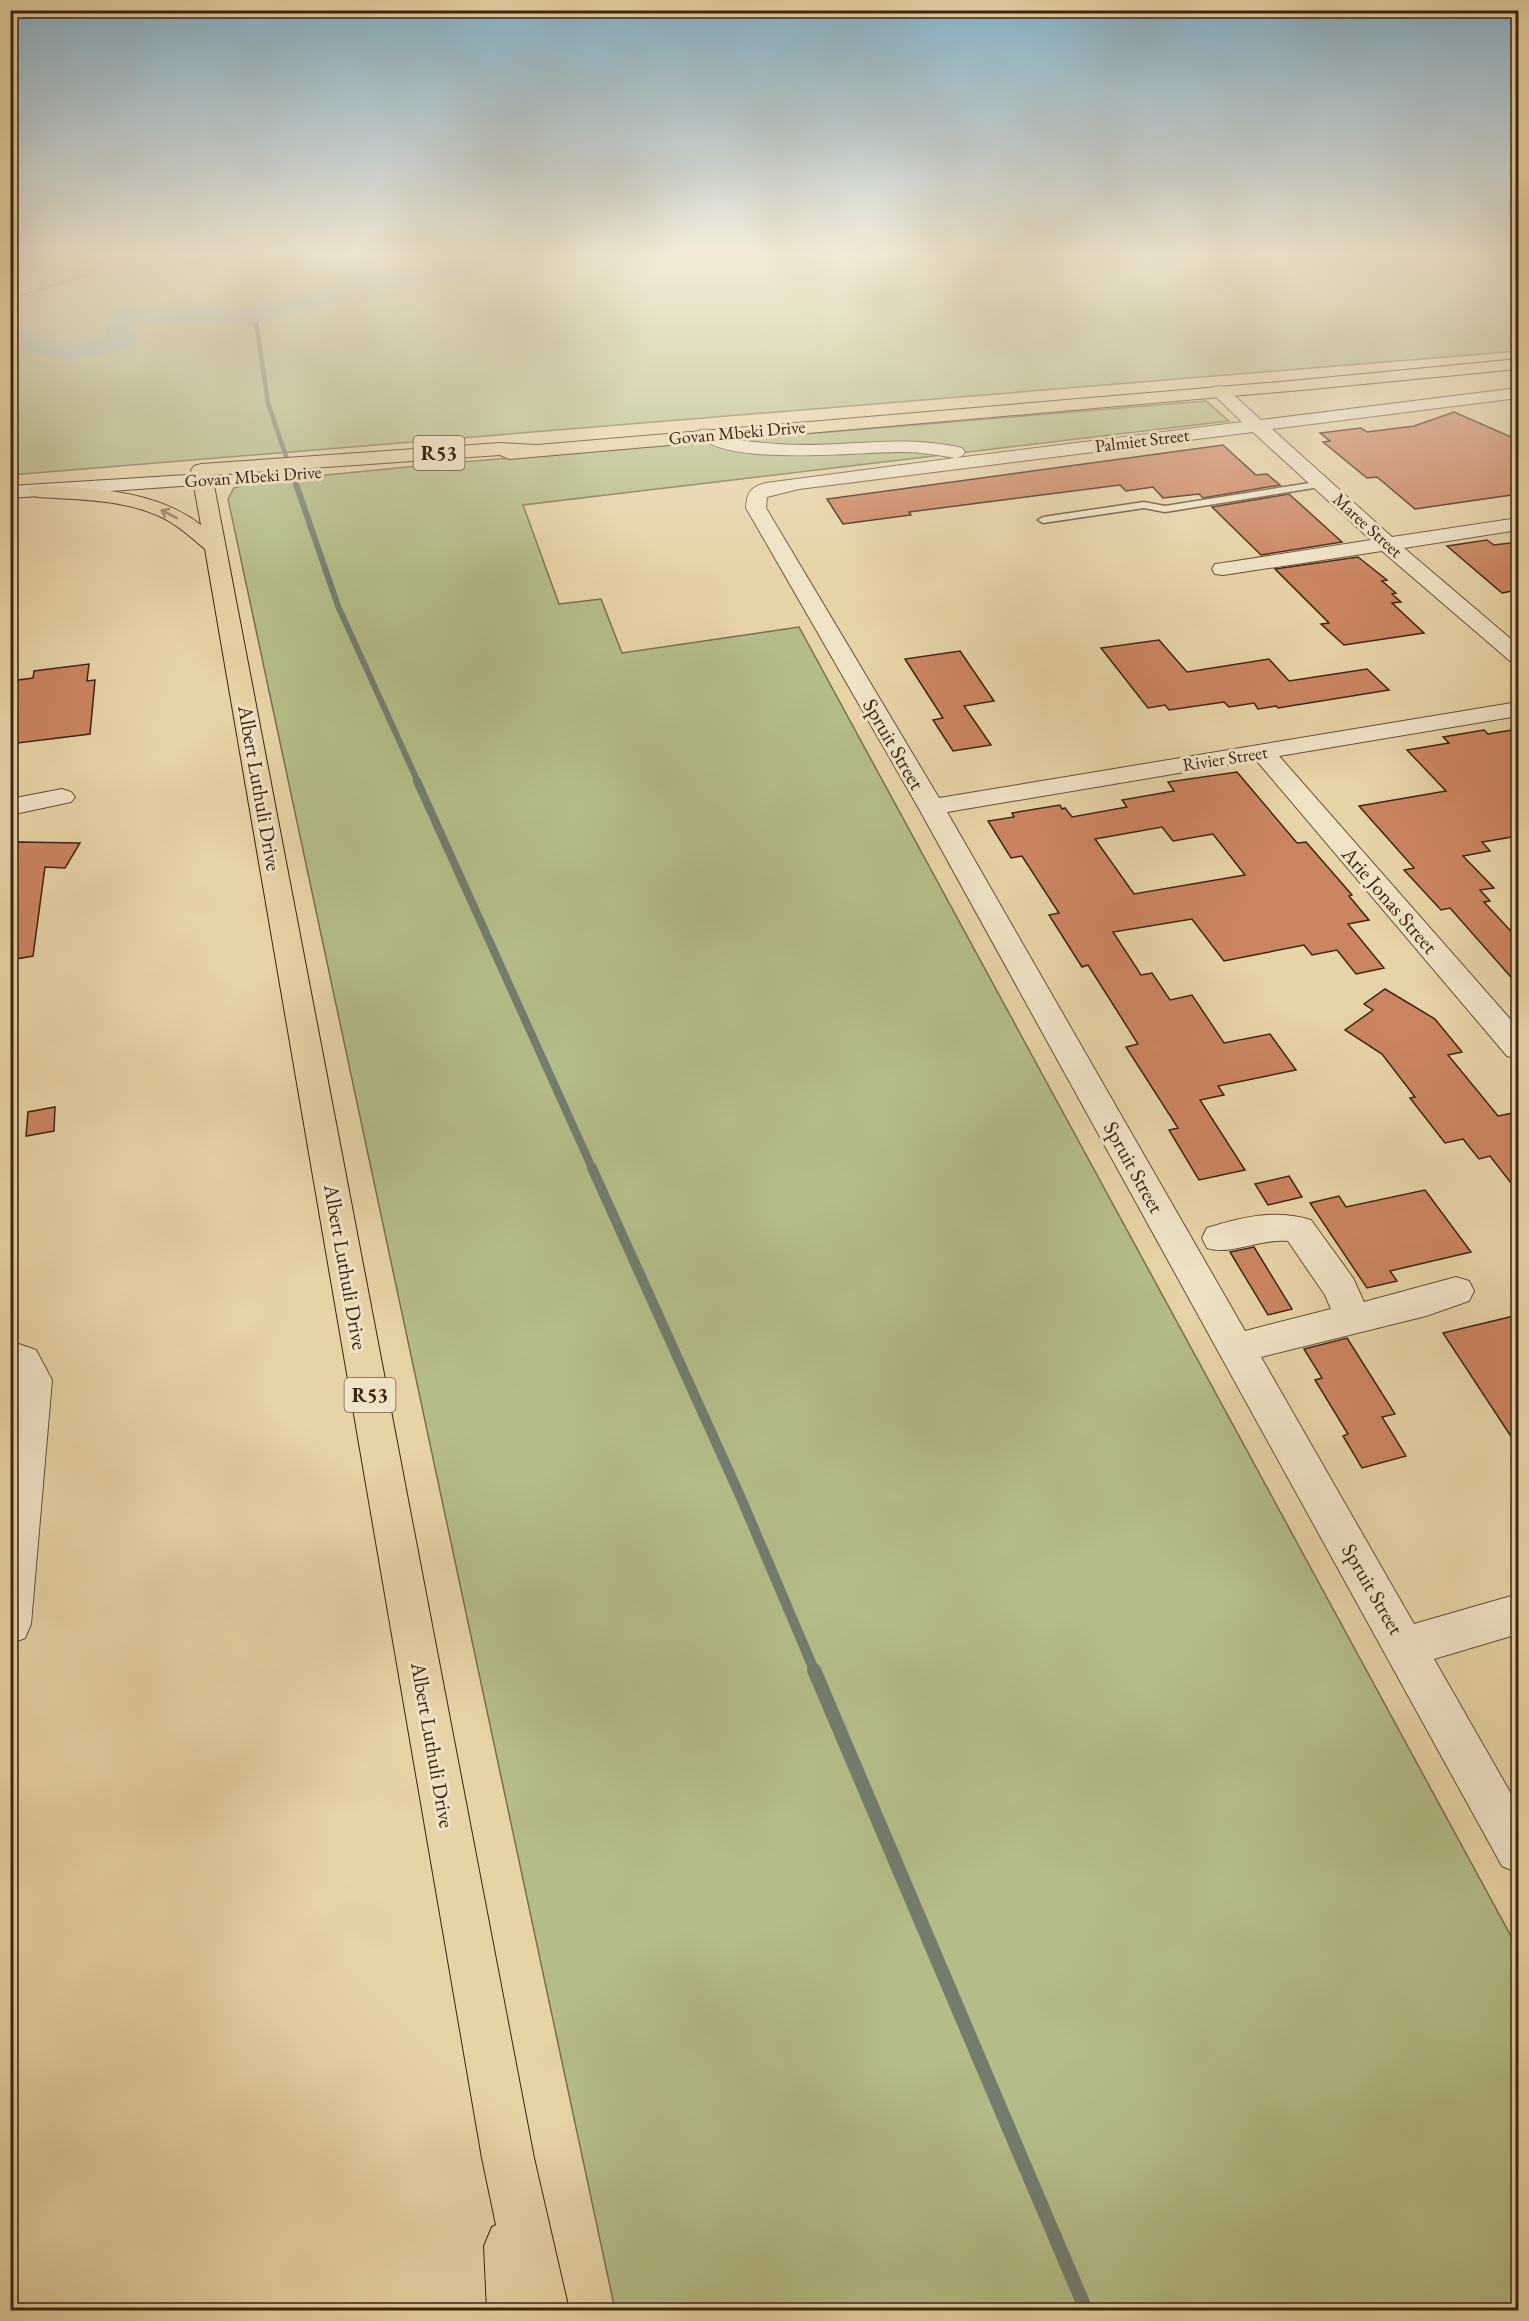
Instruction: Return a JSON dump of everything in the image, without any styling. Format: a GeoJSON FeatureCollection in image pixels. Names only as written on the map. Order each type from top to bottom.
{"type":"FeatureCollection","features":[{"type":"Feature","properties":{"kind":"main road","name":"Govan Mbeki Drive"},"geometry":{"type":"LineString","coordinates":[[202,475],[348,465],[1518,364]]}},
{"type":"Feature","properties":{"kind":"main road","name":"Albert Luthuli Drive"},"geometry":{"type":"LineString","coordinates":[[202,475],[507,2158],[541,2310]]}},
{"type":"Feature","properties":{"kind":"main road"},"geometry":{"type":"LineString","coordinates":[[38,490],[124,499],[150,505],[175,517],[217,548]]}},
{"type":"Feature","properties":{"kind":"main road"},"geometry":{"type":"LineString","coordinates":[[507,2158],[514,2310]]}},
{"type":"Feature","properties":{"kind":"street","name":"Maree Street"},"geometry":{"type":"LineString","coordinates":[[1219,391],[1387,544],[1518,656]]}},
{"type":"Feature","properties":{"kind":"street","name":"Palmiet Street"},"geometry":{"type":"LineString","coordinates":[[766,489],[1518,393]]}},
{"type":"Feature","properties":{"kind":"street"},"geometry":{"type":"LineString","coordinates":[[707,434],[720,442],[769,450],[816,451],[906,446],[954,452],[980,461]]}},
{"type":"Feature","properties":{"kind":"street"},"geometry":{"type":"LineString","coordinates":[[766,489],[765,464],[769,450]]}},
{"type":"Feature","properties":{"kind":"street","name":"Govan Mbeki Drive"},"geometry":{"type":"LineString","coordinates":[[10,486],[202,475]]}},
{"type":"Feature","properties":{"kind":"street","name":"Govan Mbeki Drive"},"geometry":{"type":"LineString","coordinates":[[10,492],[202,475]]}},
{"type":"Feature","properties":{"kind":"street","name":"Spruit Street"},"geometry":{"type":"LineString","coordinates":[[766,489],[757,494],[756,508],[931,807],[1406,1647],[1518,1850]]}},
{"type":"Feature","properties":{"kind":"street"},"geometry":{"type":"LineString","coordinates":[[1223,569],[1518,524]]}},
{"type":"Feature","properties":{"kind":"street","name":"Rivier Street"},"geometry":{"type":"LineString","coordinates":[[931,807],[1518,709]]}},
{"type":"Feature","properties":{"kind":"street","name":"Arie Jonas Street"},"geometry":{"type":"LineString","coordinates":[[1262,752],[1518,1048]]}},
{"type":"Feature","properties":{"kind":"street"},"geometry":{"type":"LineString","coordinates":[[10,807],[62,797]]}},
{"type":"Feature","properties":{"kind":"street"},"geometry":{"type":"LineString","coordinates":[[1219,1238],[1288,1226],[1299,1230],[1340,1288],[1350,1311],[1341,1323]]}},
{"type":"Feature","properties":{"kind":"street"},"geometry":{"type":"LineString","coordinates":[[1236,1348],[1426,1301],[1456,1291]]}},
{"type":"Feature","properties":{"kind":"street"},"geometry":{"type":"LineString","coordinates":[[10,1624],[22,1368]]}},
{"type":"Feature","properties":{"kind":"street"},"geometry":{"type":"LineString","coordinates":[[1406,1647],[1518,1614]]}},
{"type":"Feature","properties":{"kind":"lane"},"geometry":{"type":"LineString","coordinates":[[1043,520],[1144,505],[1165,509],[1322,484]]}},
{"type":"Feature","properties":{"kind":"green space"},"geometry":{"type":"Polygon","coordinates":[[[11,359],[1417,359],[11,475],[11,359]]]}},
{"type":"Feature","properties":{"kind":"green space"},"geometry":{"type":"Polygon","coordinates":[[[1206,401],[1229,421],[523,505],[559,604],[601,599],[622,653],[799,627],[1518,1949],[1518,2310],[615,2310],[228,499],[234,488],[255,482],[438,464],[1206,401]]]}},
{"type":"Feature","properties":{"kind":"building"},"geometry":{"type":"Polygon","coordinates":[[[1454,412],[1518,440],[1518,494],[1415,509],[1377,477],[1367,478],[1323,442],[1330,441],[1320,433],[1361,428],[1367,432],[1414,426],[1454,412]]]}},
{"type":"Feature","properties":{"kind":"building"},"geometry":{"type":"Polygon","coordinates":[[[1223,445],[1256,475],[1267,474],[1280,485],[1203,498],[1199,494],[1163,498],[1153,487],[1126,491],[1120,485],[909,512],[911,515],[843,524],[827,499],[1223,445]]]}},
{"type":"Feature","properties":{"kind":"building"},"geometry":{"type":"Polygon","coordinates":[[[1289,494],[1342,542],[1261,555],[1212,507],[1289,494]]]}},
{"type":"Feature","properties":{"kind":"building"},"geometry":{"type":"Polygon","coordinates":[[[1487,540],[1494,545],[1518,542],[1518,590],[1502,593],[1447,546],[1487,540]]]}},
{"type":"Feature","properties":{"kind":"building"},"geometry":{"type":"Polygon","coordinates":[[[1358,557],[1387,580],[1382,581],[1396,593],[1392,594],[1401,602],[1392,603],[1424,633],[1344,645],[1321,624],[1329,623],[1275,569],[1358,557]]]}},
{"type":"Feature","properties":{"kind":"building"},"geometry":{"type":"Polygon","coordinates":[[[1159,640],[1187,672],[1269,659],[1289,681],[1367,669],[1389,690],[1278,708],[1276,706],[1258,709],[1254,703],[1229,707],[1224,702],[1169,710],[1165,705],[1148,708],[1101,648],[1159,640]]]}},
{"type":"Feature","properties":{"kind":"building"},"geometry":{"type":"Polygon","coordinates":[[[960,651],[994,701],[964,706],[991,745],[953,751],[933,720],[943,718],[905,659],[960,651]]]}},
{"type":"Feature","properties":{"kind":"building"},"geometry":{"type":"Polygon","coordinates":[[[89,664],[87,681],[95,680],[90,734],[10,744],[10,681],[33,678],[34,671],[89,664]]]}},
{"type":"Feature","properties":{"kind":"building"},"geometry":{"type":"Polygon","coordinates":[[[1518,729],[1518,836],[1482,842],[1490,851],[1463,856],[1494,888],[1480,890],[1490,901],[1484,902],[1518,939],[1518,985],[1450,908],[1441,910],[1404,870],[1414,868],[1359,806],[1446,791],[1407,750],[1449,743],[1443,737],[1484,730],[1488,734],[1518,729]]]}},
{"type":"Feature","properties":{"kind":"building"},"geometry":{"type":"Polygon","coordinates":[[[1237,772],[1297,843],[1306,842],[1352,895],[1349,896],[1369,920],[1348,924],[1384,968],[1356,974],[1337,950],[1312,955],[1304,945],[1224,961],[1192,919],[1113,932],[1141,975],[1152,973],[1170,1000],[1192,995],[1224,1043],[1270,1034],[1296,1070],[1218,1086],[1224,1095],[1200,1100],[1245,1170],[1199,1180],[1169,1130],[1178,1128],[1126,1047],[1138,1044],[1088,965],[1082,967],[1049,915],[1059,913],[1022,856],[1011,858],[988,821],[1014,817],[1012,813],[1060,805],[1072,817],[1127,807],[1122,800],[1174,791],[1168,782],[1237,772]],[[1162,827],[1095,839],[1134,894],[1245,875],[1213,834],[1173,841],[1162,827]]]}},
{"type":"Feature","properties":{"kind":"building"},"geometry":{"type":"Polygon","coordinates":[[[18,842],[80,843],[65,868],[45,867],[33,956],[10,960],[10,853],[18,842]]]}},
{"type":"Feature","properties":{"kind":"building"},"geometry":{"type":"Polygon","coordinates":[[[1385,989],[1435,1019],[1462,1052],[1448,1055],[1498,1116],[1518,1112],[1518,1192],[1490,1156],[1479,1159],[1463,1139],[1445,1143],[1410,1098],[1415,1097],[1382,1054],[1345,1030],[1373,1010],[1364,1004],[1385,989]]]}},
{"type":"Feature","properties":{"kind":"building"},"geometry":{"type":"Polygon","coordinates":[[[55,1107],[54,1131],[26,1136],[28,1112],[55,1107]]]}},
{"type":"Feature","properties":{"kind":"building"},"geometry":{"type":"Polygon","coordinates":[[[1289,1176],[1302,1197],[1268,1205],[1255,1184],[1289,1176]]]}},
{"type":"Feature","properties":{"kind":"building"},"geometry":{"type":"Polygon","coordinates":[[[1425,1190],[1471,1252],[1390,1271],[1397,1281],[1367,1288],[1310,1203],[1339,1196],[1346,1207],[1425,1190]]]}},
{"type":"Feature","properties":{"kind":"building"},"geometry":{"type":"Polygon","coordinates":[[[1254,1247],[1292,1309],[1268,1315],[1230,1252],[1254,1247]]]}},
{"type":"Feature","properties":{"kind":"building"},"geometry":{"type":"Polygon","coordinates":[[[1518,1315],[1518,1447],[1443,1333],[1518,1315]]]}},
{"type":"Feature","properties":{"kind":"building"},"geometry":{"type":"Polygon","coordinates":[[[1347,1338],[1395,1414],[1382,1417],[1406,1456],[1362,1468],[1343,1436],[1348,1434],[1315,1380],[1322,1378],[1304,1349],[1347,1338]]]}},
{"type":"Feature","properties":{"kind":"waterway"},"geometry":{"type":"LineString","coordinates":[[262,359],[268,403],[295,483]]}},
{"type":"Feature","properties":{"kind":"waterway"},"geometry":{"type":"LineString","coordinates":[[295,481],[338,606],[418,782]]}},
{"type":"Feature","properties":{"kind":"waterway"},"geometry":{"type":"LineString","coordinates":[[417,781],[593,1170]]}},
{"type":"Feature","properties":{"kind":"waterway"},"geometry":{"type":"LineString","coordinates":[[592,1168],[741,1498],[815,1672]]}},
{"type":"Feature","properties":{"kind":"waterway"},"geometry":{"type":"LineString","coordinates":[[814,1670],[1086,2310]]}}]}
